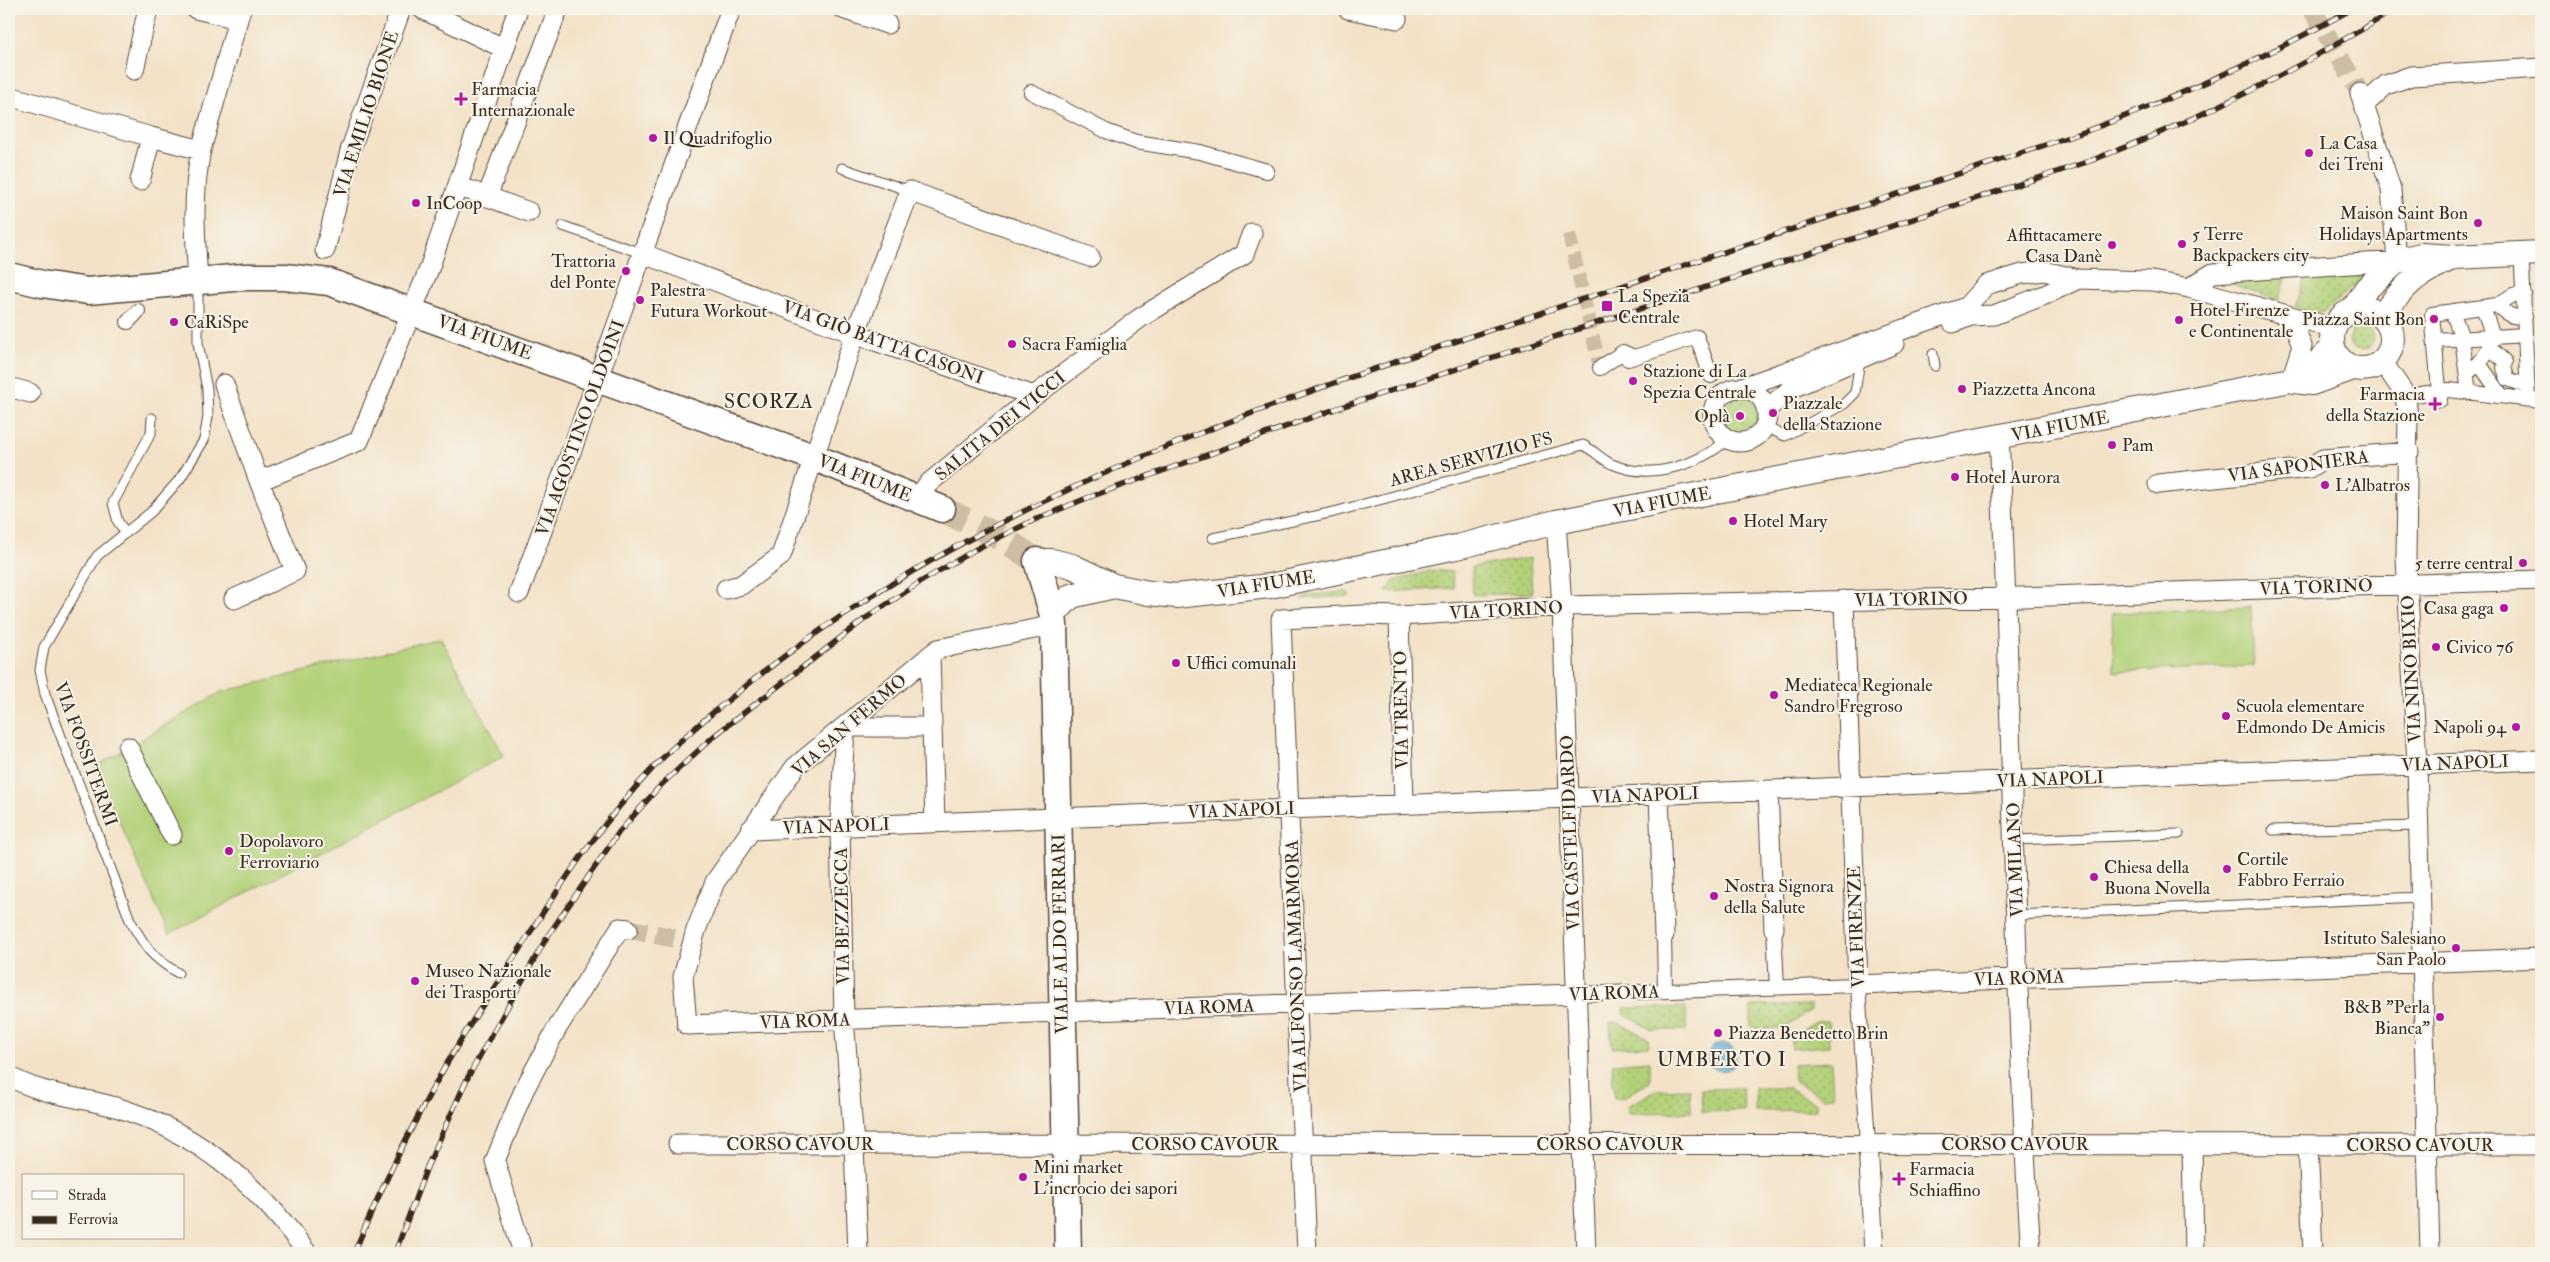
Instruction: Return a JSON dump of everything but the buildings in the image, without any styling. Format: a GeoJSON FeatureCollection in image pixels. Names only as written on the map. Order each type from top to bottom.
{"type":"FeatureCollection","features":[{"type":"Feature","properties":{"kind":"main road","name":"VIA FIUME"},"geometry":{"type":"LineString","coordinates":[[9,276],[49,286],[88,291],[244,277],[315,279],[412,310],[813,457],[942,510]]}},
{"type":"Feature","properties":{"kind":"main road","name":"VIALE ALDO FERRARI"},"geometry":{"type":"LineString","coordinates":[[1037,562],[1054,620],[1061,1012],[1068,1253]]}},
{"type":"Feature","properties":{"kind":"street"},"geometry":{"type":"LineString","coordinates":[[134,70],[148,9]]}},
{"type":"Feature","properties":{"kind":"street"},"geometry":{"type":"LineString","coordinates":[[196,9],[240,14],[200,150],[194,180],[193,207],[198,280]]}},
{"type":"Feature","properties":{"kind":"street","name":"VIA EMILIO BIONE"},"geometry":{"type":"LineString","coordinates":[[325,250],[350,151],[402,9]]}},
{"type":"Feature","properties":{"kind":"street"},"geometry":{"type":"LineString","coordinates":[[422,9],[503,48]]}},
{"type":"Feature","properties":{"kind":"street"},"geometry":{"type":"LineString","coordinates":[[259,481],[359,440],[412,310],[458,186],[503,48],[518,9]]}},
{"type":"Feature","properties":{"kind":"street"},"geometry":{"type":"LineString","coordinates":[[487,196],[558,9]]}},
{"type":"Feature","properties":{"kind":"street","name":"VIA AGOSTINO OLDOINI"},"geometry":{"type":"LineString","coordinates":[[519,592],[600,379],[641,253],[731,9]]}},
{"type":"Feature","properties":{"kind":"street"},"geometry":{"type":"LineString","coordinates":[[843,9],[886,24]]}},
{"type":"Feature","properties":{"kind":"street"},"geometry":{"type":"LineString","coordinates":[[1348,9],[1397,19]]}},
{"type":"Feature","properties":{"kind":"street"},"geometry":{"type":"LineString","coordinates":[[2397,261],[2391,188],[2362,99],[2386,85],[2411,76],[2541,68]]}},
{"type":"Feature","properties":{"kind":"street"},"geometry":{"type":"LineString","coordinates":[[1032,92],[1106,131],[1136,142],[1200,152],[1267,171]]}},
{"type":"Feature","properties":{"kind":"street"},"geometry":{"type":"LineString","coordinates":[[9,96],[200,150]]}},
{"type":"Feature","properties":{"kind":"street"},"geometry":{"type":"LineString","coordinates":[[140,181],[151,137]]}},
{"type":"Feature","properties":{"kind":"street"},"geometry":{"type":"LineString","coordinates":[[458,186],[529,212]]}},
{"type":"Feature","properties":{"kind":"street"},"geometry":{"type":"LineString","coordinates":[[726,590],[741,585],[781,556],[855,334],[910,191],[1090,257]]}},
{"type":"Feature","properties":{"kind":"street","name":"SALITA DEI VICCI"},"geometry":{"type":"LineString","coordinates":[[916,499],[929,483],[1034,396],[1140,318],[1244,254],[1252,233]]}},
{"type":"Feature","properties":{"kind":"street","name":"VIA GIÒ BATTA CASONI"},"geometry":{"type":"LineString","coordinates":[[641,253],[855,334],[1034,396]]}},
{"type":"Feature","properties":{"kind":"street"},"geometry":{"type":"LineString","coordinates":[[2190,288],[2213,273],[2397,261],[2421,255],[2453,257],[2541,253]]}},
{"type":"Feature","properties":{"kind":"street"},"geometry":{"type":"LineString","coordinates":[[2382,316],[2403,288],[2420,273],[2453,257]]}},
{"type":"Feature","properties":{"kind":"street"},"geometry":{"type":"LineString","coordinates":[[2353,310],[2366,289],[2397,261]]}},
{"type":"Feature","properties":{"kind":"street"},"geometry":{"type":"LineString","coordinates":[[2522,267],[2525,336],[2532,395]]}},
{"type":"Feature","properties":{"kind":"street"},"geometry":{"type":"LineString","coordinates":[[2078,279],[2047,294],[1994,314],[1971,316],[1887,347],[1792,388],[1766,418],[1760,434],[1745,442],[1728,440],[1716,427],[1714,409],[1724,394],[1966,307],[1986,285],[2022,274],[2044,271],[2078,279],[2152,281],[2190,288],[2291,318],[2333,338]]}},
{"type":"Feature","properties":{"kind":"street"},"geometry":{"type":"LineString","coordinates":[[2440,396],[2432,314],[2497,304],[2513,295],[2524,294]]}},
{"type":"Feature","properties":{"kind":"street"},"geometry":{"type":"LineString","coordinates":[[1977,295],[1975,307],[1980,316]]}},
{"type":"Feature","properties":{"kind":"street"},"geometry":{"type":"LineString","coordinates":[[2497,304],[2504,313],[2514,318],[2525,317]]}},
{"type":"Feature","properties":{"kind":"street"},"geometry":{"type":"LineString","coordinates":[[2483,306],[2491,342],[2505,362],[2504,368],[2508,379],[2532,395]]}},
{"type":"Feature","properties":{"kind":"street"},"geometry":{"type":"LineString","coordinates":[[2353,310],[2370,310],[2382,316],[2390,328],[2392,339],[2388,354],[2382,362],[2372,368],[2353,368],[2339,359],[2333,338],[2343,315],[2353,310]]}},
{"type":"Feature","properties":{"kind":"street"},"geometry":{"type":"LineString","coordinates":[[2452,311],[2462,338],[2469,393]]}},
{"type":"Feature","properties":{"kind":"street"},"geometry":{"type":"LineString","coordinates":[[2291,318],[2302,346],[2291,380]]}},
{"type":"Feature","properties":{"kind":"street"},"geometry":{"type":"LineString","coordinates":[[2435,340],[2462,338],[2491,342],[2525,336]]}},
{"type":"Feature","properties":{"kind":"street"},"geometry":{"type":"LineString","coordinates":[[1600,368],[1623,352],[1631,358],[1697,337],[1711,376]]}},
{"type":"Feature","properties":{"kind":"street","name":"VIA FIUME"},"geometry":{"type":"LineString","coordinates":[[2291,380],[2316,364],[2333,338]]}},
{"type":"Feature","properties":{"kind":"street"},"geometry":{"type":"LineString","coordinates":[[2467,373],[2480,365],[2491,342]]}},
{"type":"Feature","properties":{"kind":"street","name":"VIA NINO BIXIO"},"geometry":{"type":"LineString","coordinates":[[2382,362],[2404,393],[2408,413],[2407,584],[2416,764],[2430,1253]]}},
{"type":"Feature","properties":{"kind":"street"},"geometry":{"type":"LineString","coordinates":[[2480,365],[2502,396]]}},
{"type":"Feature","properties":{"kind":"street","name":"VIA FIUME"},"geometry":{"type":"LineString","coordinates":[[1037,562],[1052,561],[1072,566],[1114,586],[1176,596],[1270,586],[1461,546],[1556,522],[2291,380],[2312,383],[2353,368]]}},
{"type":"Feature","properties":{"kind":"street"},"geometry":{"type":"LineString","coordinates":[[224,384],[259,481],[295,571],[234,599]]}},
{"type":"Feature","properties":{"kind":"street"},"geometry":{"type":"LineString","coordinates":[[9,387],[30,393]]}},
{"type":"Feature","properties":{"kind":"street"},"geometry":{"type":"LineString","coordinates":[[1740,388],[1757,394],[1766,418]]}},
{"type":"Feature","properties":{"kind":"street"},"geometry":{"type":"LineString","coordinates":[[2414,395],[2440,396],[2449,390],[2502,396],[2532,395]]}},
{"type":"Feature","properties":{"kind":"street","name":"VIA MILANO"},"geometry":{"type":"LineString","coordinates":[[1999,437],[2007,597],[2024,1144],[2031,1253]]}},
{"type":"Feature","properties":{"kind":"street","name":"VIA SAPONIERA"},"geometry":{"type":"LineString","coordinates":[[2158,484],[2309,468],[2323,459],[2409,452]]}},
{"type":"Feature","properties":{"kind":"street","name":"VIA CASTELFIDARDO"},"geometry":{"type":"LineString","coordinates":[[1556,522],[1562,606],[1586,1253]]}},
{"type":"Feature","properties":{"kind":"street","name":"VIA TORINO"},"geometry":{"type":"LineString","coordinates":[[1281,619],[1364,615],[1399,616],[1562,606],[2007,597],[2541,580]]}},
{"type":"Feature","properties":{"kind":"street"},"geometry":{"type":"LineString","coordinates":[[1054,620],[1071,596],[1114,586]]}},
{"type":"Feature","properties":{"kind":"street","name":"VIA FIRENZE"},"geometry":{"type":"LineString","coordinates":[[1844,600],[1858,984],[1874,1253]]}},
{"type":"Feature","properties":{"kind":"street","name":"VIA TRENTO"},"geometry":{"type":"LineString","coordinates":[[1399,616],[1404,804]]}},
{"type":"Feature","properties":{"kind":"street","name":"VIA ALFONSO LAMARMORA"},"geometry":{"type":"LineString","coordinates":[[1281,619],[1307,1253]]}},
{"type":"Feature","properties":{"kind":"street","name":"VIA SAN FERMO"},"geometry":{"type":"LineString","coordinates":[[687,1025],[683,977],[686,940],[715,882],[750,830],[796,768],[938,650],[1054,620]]}},
{"type":"Feature","properties":{"kind":"street"},"geometry":{"type":"LineString","coordinates":[[930,656],[935,822]]}},
{"type":"Feature","properties":{"kind":"street"},"geometry":{"type":"LineString","coordinates":[[844,728],[932,727]]}},
{"type":"Feature","properties":{"kind":"street","name":"VIA BEZZECCA"},"geometry":{"type":"LineString","coordinates":[[844,728],[840,826],[844,1019],[854,1144],[858,1253]]}},
{"type":"Feature","properties":{"kind":"street"},"geometry":{"type":"LineString","coordinates":[[128,748],[172,834]]}},
{"type":"Feature","properties":{"kind":"street","name":"VIA NAPOLI"},"geometry":{"type":"LineString","coordinates":[[750,830],[2541,760]]}},
{"type":"Feature","properties":{"kind":"street"},"geometry":{"type":"LineString","coordinates":[[1768,790],[1777,987]]}},
{"type":"Feature","properties":{"kind":"street"},"geometry":{"type":"LineString","coordinates":[[1659,794],[1665,991]]}},
{"type":"Feature","properties":{"kind":"street"},"geometry":{"type":"LineString","coordinates":[[523,1253],[495,1161],[524,1090],[556,1030],[620,928],[628,929]]}},
{"type":"Feature","properties":{"kind":"street","name":"VIA ROMA"},"geometry":{"type":"LineString","coordinates":[[687,1025],[2541,958]]}},
{"type":"Feature","properties":{"kind":"street"},"geometry":{"type":"LineString","coordinates":[[9,1076],[25,1085],[125,1110],[177,1131],[234,1169],[291,1230],[307,1253]]}},
{"type":"Feature","properties":{"kind":"street","name":"CORSO CAVOUR"},"geometry":{"type":"LineString","coordinates":[[678,1144],[2541,1145]]}},
{"type":"Feature","properties":{"kind":"street"},"geometry":{"type":"LineString","coordinates":[[2192,1145],[2194,1253]]}},
{"type":"Feature","properties":{"kind":"street"},"geometry":{"type":"LineString","coordinates":[[2308,1145],[2313,1253]]}},
{"type":"Feature","properties":{"kind":"lane"},"geometry":{"type":"LineString","coordinates":[[842,168],[910,191]]}},
{"type":"Feature","properties":{"kind":"lane","name":"VIA GIÒ BATTA CASONI"},"geometry":{"type":"LineString","coordinates":[[563,226],[641,253]]}},
{"type":"Feature","properties":{"kind":"lane","name":"VIA FOSSITERMI"},"geometry":{"type":"LineString","coordinates":[[178,973],[157,960],[143,943],[130,920],[45,694],[40,670],[44,647],[97,556],[151,512],[180,479],[204,440],[208,417],[207,389],[198,343],[198,280]]}},
{"type":"Feature","properties":{"kind":"lane"},"geometry":{"type":"LineString","coordinates":[[1932,354],[1935,366]]}},
{"type":"Feature","properties":{"kind":"lane"},"geometry":{"type":"LineString","coordinates":[[1766,418],[1785,436],[1844,404],[1855,393],[1860,360]]}},
{"type":"Feature","properties":{"kind":"lane"},"geometry":{"type":"LineString","coordinates":[[126,533],[118,522],[113,503],[150,433],[152,418]]}},
{"type":"Feature","properties":{"kind":"lane","name":"AREA SERVIZIO FS"},"geometry":{"type":"LineString","coordinates":[[1213,538],[1334,512],[1583,445],[1612,464],[1633,470],[1653,471],[1675,467],[1711,454],[1728,440]]}},
{"type":"Feature","properties":{"kind":"lane"},"geometry":{"type":"LineString","coordinates":[[2273,830],[2418,826]]}},
{"type":"Feature","properties":{"kind":"lane"},"geometry":{"type":"LineString","coordinates":[[2015,840],[2179,834]]}},
{"type":"Feature","properties":{"kind":"lane"},"geometry":{"type":"LineString","coordinates":[[2017,915],[2420,897]]}},
{"type":"Feature","properties":{"kind":"green space"},"geometry":{"type":"Polygon","coordinates":[[[2370,272],[2324,312],[2313,314],[2295,307],[2307,274],[2370,272]]]}},
{"type":"Feature","properties":{"kind":"green space"},"geometry":{"type":"Polygon","coordinates":[[[2287,276],[2279,301],[2227,282],[2232,279],[2287,276]]]}},
{"type":"Feature","properties":{"kind":"green space"},"geometry":{"type":"Polygon","coordinates":[[[2361,326],[2366,327],[2372,333],[2372,343],[2366,349],[2361,350],[2356,349],[2350,343],[2349,338],[2350,333],[2356,327],[2361,326]]]}},
{"type":"Feature","properties":{"kind":"green space"},"geometry":{"type":"Polygon","coordinates":[[[1740,397],[1747,398],[1753,402],[1757,408],[1757,422],[1753,428],[1747,432],[1740,433],[1733,432],[1727,428],[1723,422],[1722,415],[1723,408],[1727,402],[1733,398],[1740,397]]]}},
{"type":"Feature","properties":{"kind":"green space"},"geometry":{"type":"Polygon","coordinates":[[[1530,558],[1532,593],[1473,595],[1472,567],[1530,558]]]}},
{"type":"Feature","properties":{"kind":"green space"},"geometry":{"type":"Polygon","coordinates":[[[1432,570],[1452,572],[1454,588],[1386,592],[1394,581],[1432,570]]]}},
{"type":"Feature","properties":{"kind":"green space"},"geometry":{"type":"Polygon","coordinates":[[[1347,592],[1350,596],[1302,599],[1307,595],[1347,592]]]}},
{"type":"Feature","properties":{"kind":"green space"},"geometry":{"type":"Polygon","coordinates":[[[2251,607],[2254,666],[2114,672],[2112,613],[2251,607]]]}},
{"type":"Feature","properties":{"kind":"green space","name":"Dopolavoro Ferroviario"},"geometry":{"type":"Polygon","coordinates":[[[441,638],[504,756],[169,934],[95,767],[221,692],[441,638]]]}},
{"type":"Feature","properties":{"kind":"green space"},"geometry":{"type":"Polygon","coordinates":[[[1811,1005],[1811,1010],[1785,1028],[1751,1028],[1751,1006],[1811,1005]]]}},
{"type":"Feature","properties":{"kind":"green space"},"geometry":{"type":"Polygon","coordinates":[[[1686,1007],[1686,1030],[1652,1030],[1624,1014],[1624,1008],[1686,1007]]]}},
{"type":"Feature","properties":{"kind":"green space"},"geometry":{"type":"Polygon","coordinates":[[[1818,1021],[1828,1021],[1829,1046],[1792,1049],[1791,1037],[1818,1021]]]}},
{"type":"Feature","properties":{"kind":"green space"},"geometry":{"type":"Polygon","coordinates":[[[1610,1022],[1617,1022],[1648,1038],[1649,1046],[1612,1048],[1610,1022]]]}},
{"type":"Feature","properties":{"kind":"green space"},"geometry":{"type":"Polygon","coordinates":[[[1650,1061],[1650,1082],[1624,1097],[1614,1098],[1612,1064],[1650,1061]]]}},
{"type":"Feature","properties":{"kind":"green space"},"geometry":{"type":"Polygon","coordinates":[[[1831,1062],[1833,1096],[1823,1097],[1794,1081],[1793,1064],[1831,1062]]]}},
{"type":"Feature","properties":{"kind":"green space"},"geometry":{"type":"Polygon","coordinates":[[[1743,1088],[1744,1111],[1702,1112],[1701,1089],[1743,1088]]]}},
{"type":"Feature","properties":{"kind":"green space"},"geometry":{"type":"Polygon","coordinates":[[[1755,1088],[1789,1088],[1816,1104],[1816,1110],[1755,1111],[1755,1088]]]}},
{"type":"Feature","properties":{"kind":"green space"},"geometry":{"type":"Polygon","coordinates":[[[1690,1089],[1691,1112],[1628,1113],[1628,1106],[1656,1090],[1690,1089]]]}},
{"type":"Feature","properties":{"kind":"water"},"geometry":{"type":"Polygon","coordinates":[[[1722,1043],[1732,1047],[1736,1057],[1732,1067],[1722,1071],[1712,1067],[1708,1057],[1712,1047],[1722,1043]]]}},
{"type":"Feature","properties":{"kind":"tunnel"},"geometry":{"type":"LineString","coordinates":[[2312,9],[2360,93]]}},
{"type":"Feature","properties":{"kind":"tunnel"},"geometry":{"type":"LineString","coordinates":[[1569,234],[1600,368]]}},
{"type":"Feature","properties":{"kind":"tunnel"},"geometry":{"type":"LineString","coordinates":[[942,509],[1003,539],[1037,561]]}},
{"type":"Feature","properties":{"kind":"tunnel"},"geometry":{"type":"LineString","coordinates":[[628,929],[679,939]]}},
{"type":"Feature","properties":{"kind":"railway"},"geometry":{"type":"LineString","coordinates":[[354,1253],[403,1145],[445,1066],[474,1018],[598,833],[634,789],[664,756],[688,734],[751,682],[839,617],[931,560],[1028,509],[1127,463],[1228,422],[1435,348],[2081,133],[2219,77],[2285,45],[2352,9]]}},
{"type":"Feature","properties":{"kind":"railway"},"geometry":{"type":"LineString","coordinates":[[395,1253],[427,1167],[468,1077],[547,937],[619,832],[660,786],[714,736],[866,618],[922,581],[976,549],[1034,520],[1087,498],[1338,408],[2090,161],[2185,122],[2246,93],[2366,27],[2394,9]]}},
{"type":"Feature","properties":{"kind":"place","name":"Farmacia Internazionale"},"geometry":{"type":"Point","coordinates":[461,99]}},
{"type":"Feature","properties":{"kind":"place","name":"Il Quadrifoglio"},"geometry":{"type":"Point","coordinates":[653,138]}},
{"type":"Feature","properties":{"kind":"place","name":"La Casa dei Treni"},"geometry":{"type":"Point","coordinates":[2309,153]}},
{"type":"Feature","properties":{"kind":"place","name":"InCoop"},"geometry":{"type":"Point","coordinates":[416,203]}},
{"type":"Feature","properties":{"kind":"place","name":"Maison Saint Bon Holidays Apartments"},"geometry":{"type":"Point","coordinates":[2478,223]}},
{"type":"Feature","properties":{"kind":"place","name":"5 Terre Backpackers city"},"geometry":{"type":"Point","coordinates":[2182,244]}},
{"type":"Feature","properties":{"kind":"place","name":"Affittacamere Casa Danè"},"geometry":{"type":"Point","coordinates":[2112,245]}},
{"type":"Feature","properties":{"kind":"place","name":"Trattoria del Ponte"},"geometry":{"type":"Point","coordinates":[626,271]}},
{"type":"Feature","properties":{"kind":"place","name":"Palestra Futura Workout"},"geometry":{"type":"Point","coordinates":[640,300]}},
{"type":"Feature","properties":{"kind":"place","name":"La Spezia Centrale"},"geometry":{"type":"Point","coordinates":[1607,306]}},
{"type":"Feature","properties":{"kind":"place","name":"Piazza Saint Bon"},"geometry":{"type":"Point","coordinates":[2434,319]}},
{"type":"Feature","properties":{"kind":"place","name":"Hotel Firenze e Continentale"},"geometry":{"type":"Point","coordinates":[2179,320]}},
{"type":"Feature","properties":{"kind":"place","name":"CaRiSpe"},"geometry":{"type":"Point","coordinates":[174,322]}},
{"type":"Feature","properties":{"kind":"place","name":"Sacra Famiglia"},"geometry":{"type":"Point","coordinates":[1012,344]}},
{"type":"Feature","properties":{"kind":"place","name":"Stazione di La Spezia Centrale"},"geometry":{"type":"Point","coordinates":[1633,381]}},
{"type":"Feature","properties":{"kind":"place","name":"Piazzetta Ancona"},"geometry":{"type":"Point","coordinates":[1962,389]}},
{"type":"Feature","properties":{"kind":"place","name":"Farmacia della Stazione"},"geometry":{"type":"Point","coordinates":[2435,404]}},
{"type":"Feature","properties":{"kind":"place","name":"Piazzale della Stazione"},"geometry":{"type":"Point","coordinates":[1773,413]}},
{"type":"Feature","properties":{"kind":"place","name":"Oplà"},"geometry":{"type":"Point","coordinates":[1740,416]}},
{"type":"Feature","properties":{"kind":"place","name":"Pam"},"geometry":{"type":"Point","coordinates":[2112,445]}},
{"type":"Feature","properties":{"kind":"place","name":"Hotel Aurora"},"geometry":{"type":"Point","coordinates":[1955,477]}},
{"type":"Feature","properties":{"kind":"place","name":"L'Albatros"},"geometry":{"type":"Point","coordinates":[2325,485]}},
{"type":"Feature","properties":{"kind":"place","name":"Hotel Mary"},"geometry":{"type":"Point","coordinates":[1733,521]}},
{"type":"Feature","properties":{"kind":"place","name":"5 terre central"},"geometry":{"type":"Point","coordinates":[2523,563]}},
{"type":"Feature","properties":{"kind":"place","name":"Casa gaga"},"geometry":{"type":"Point","coordinates":[2504,608]}},
{"type":"Feature","properties":{"kind":"place","name":"Civico 76"},"geometry":{"type":"Point","coordinates":[2436,647]}},
{"type":"Feature","properties":{"kind":"place","name":"Uffici comunali"},"geometry":{"type":"Point","coordinates":[1176,663]}},
{"type":"Feature","properties":{"kind":"place","name":"Mediateca Regionale Sandro Fregroso"},"geometry":{"type":"Point","coordinates":[1774,695]}},
{"type":"Feature","properties":{"kind":"place","name":"Scuola elementare Edmondo De Amicis"},"geometry":{"type":"Point","coordinates":[2226,716]}},
{"type":"Feature","properties":{"kind":"place","name":"Napoli 94"},"geometry":{"type":"Point","coordinates":[2516,727]}},
{"type":"Feature","properties":{"kind":"place","name":"Dopolavoro Ferroviario"},"geometry":{"type":"Point","coordinates":[229,851]}},
{"type":"Feature","properties":{"kind":"place","name":"Cortile Fabbro Ferraio"},"geometry":{"type":"Point","coordinates":[2227,869]}},
{"type":"Feature","properties":{"kind":"place","name":"Chiesa della Buona Novella"},"geometry":{"type":"Point","coordinates":[2094,877]}},
{"type":"Feature","properties":{"kind":"place","name":"Nostra Signora della Salute"},"geometry":{"type":"Point","coordinates":[1714,896]}},
{"type":"Feature","properties":{"kind":"place","name":"Istituto Salesiano San Paolo"},"geometry":{"type":"Point","coordinates":[2456,948]}},
{"type":"Feature","properties":{"kind":"place","name":"Museo Nazionale dei Trasporti"},"geometry":{"type":"Point","coordinates":[415,981]}},
{"type":"Feature","properties":{"kind":"place","name":"B&B \"Perla Bianca\""},"geometry":{"type":"Point","coordinates":[2440,1017]}},
{"type":"Feature","properties":{"kind":"place","name":"Piazza Benedetto Brin"},"geometry":{"type":"Point","coordinates":[1718,1033]}},
{"type":"Feature","properties":{"kind":"place","name":"Mini market L'incrocio dei sapori"},"geometry":{"type":"Point","coordinates":[1023,1177]}},
{"type":"Feature","properties":{"kind":"place","name":"Farmacia Schiaffino"},"geometry":{"type":"Point","coordinates":[1899,1179]}},
{"type":"Feature","properties":{"kind":"district","name":"SCORZA"},"geometry":{"type":"Point","coordinates":[769,401]}},
{"type":"Feature","properties":{"kind":"district","name":"UMBERTO I"},"geometry":{"type":"Point","coordinates":[1722,1059]}}]}
